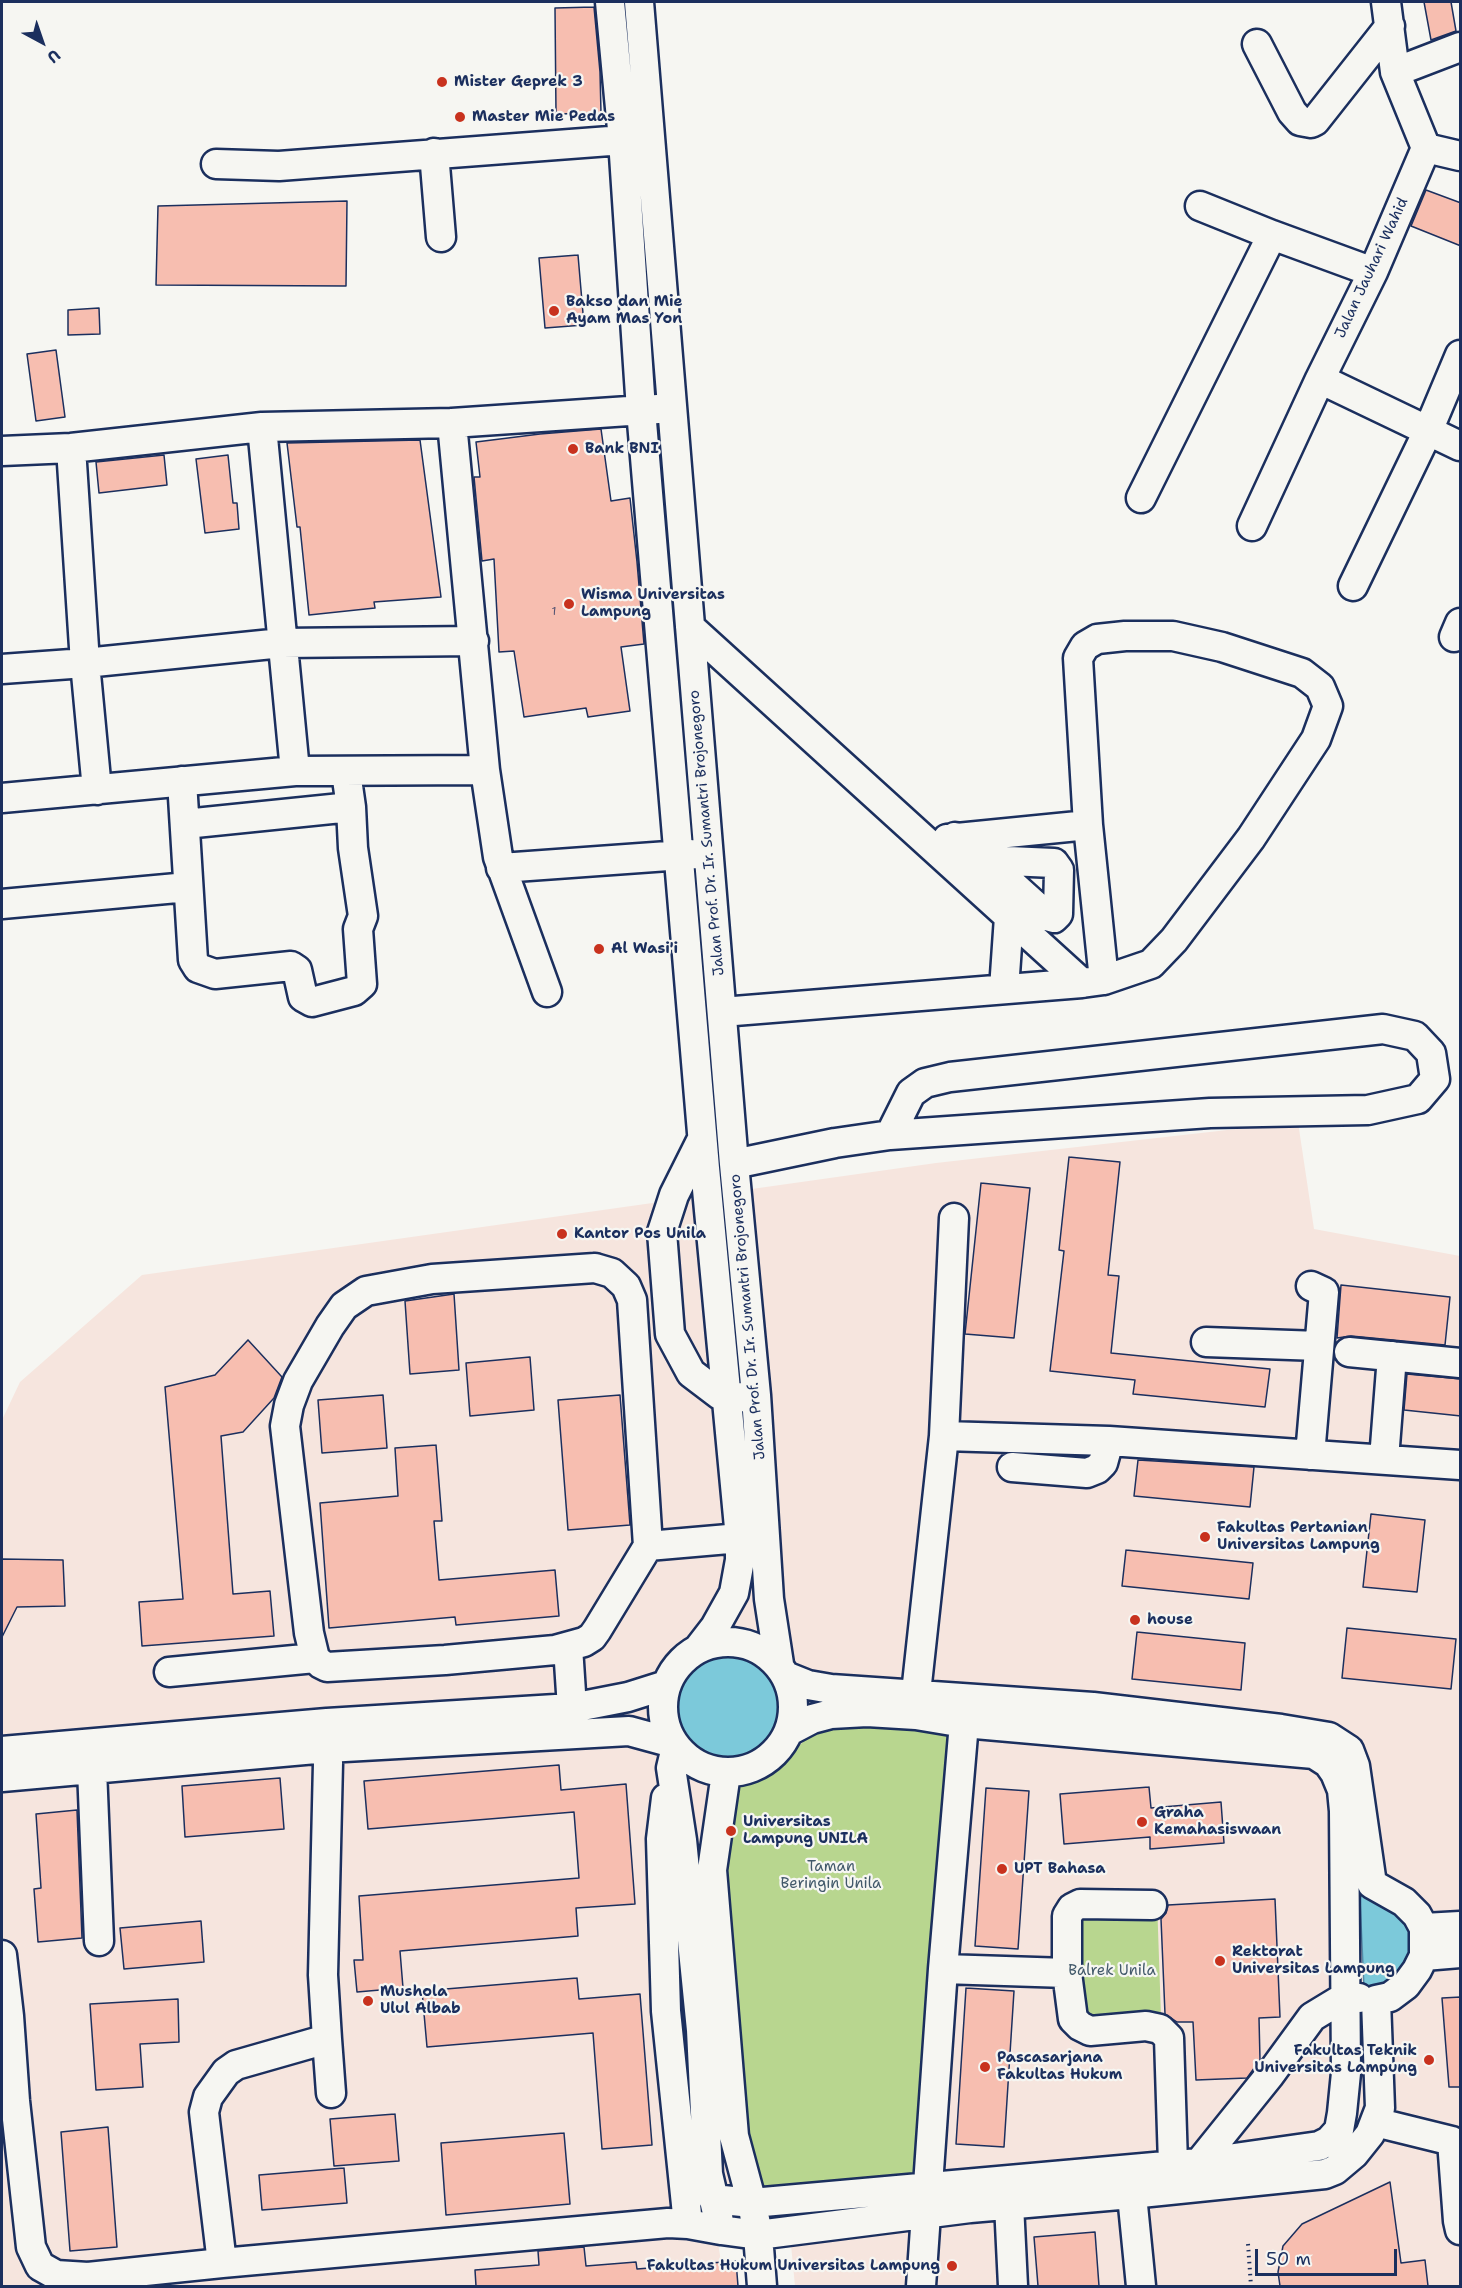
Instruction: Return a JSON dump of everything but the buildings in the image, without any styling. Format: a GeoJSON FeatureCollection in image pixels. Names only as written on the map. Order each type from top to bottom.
{"type":"FeatureCollection","features":[{"type":"Feature","properties":{"kind":"street","name":"Jalan Prof. Dr. Ir. Sumantri Brojonegoro"},"geometry":{"type":"LineString","coordinates":[[610,2],[623,140],[640,410],[705,1168],[740,1538],[740,1560],[734,1593],[715,1627],[698,1649]]}},
{"type":"Feature","properties":{"kind":"street","name":"Jalan Prof. Dr. Ir. Sumantri Brojonegoro"},"geometry":{"type":"LineString","coordinates":[[639,2],[734,1164],[756,1395],[769,1599],[783,1671]]}},
{"type":"Feature","properties":{"kind":"street"},"geometry":{"type":"LineString","coordinates":[[1257,44],[1292,112],[1300,121],[1311,123],[1315,121],[1388,14]]}},
{"type":"Feature","properties":{"kind":"street"},"geometry":{"type":"LineString","coordinates":[[1388,14],[1395,72],[1426,148],[1459,151]]}},
{"type":"Feature","properties":{"kind":"street"},"geometry":{"type":"LineString","coordinates":[[1395,72],[1461,47]]}},
{"type":"Feature","properties":{"kind":"street"},"geometry":{"type":"LineString","coordinates":[[216,164],[279,166],[623,140]]}},
{"type":"Feature","properties":{"kind":"street","name":"Jalan Jauhari Wahid"},"geometry":{"type":"LineString","coordinates":[[1252,526],[1320,379],[1373,272],[1426,148]]}},
{"type":"Feature","properties":{"kind":"street"},"geometry":{"type":"LineString","coordinates":[[434,153],[441,237]]}},
{"type":"Feature","properties":{"kind":"street"},"geometry":{"type":"LineString","coordinates":[[1200,206],[1373,272]]}},
{"type":"Feature","properties":{"kind":"street"},"geometry":{"type":"LineString","coordinates":[[1141,498],[1272,235]]}},
{"type":"Feature","properties":{"kind":"street"},"geometry":{"type":"LineString","coordinates":[[1353,586],[1428,431],[1461,355]]}},
{"type":"Feature","properties":{"kind":"street"},"geometry":{"type":"LineString","coordinates":[[1320,379],[1461,446]]}},
{"type":"Feature","properties":{"kind":"street"},"geometry":{"type":"LineString","coordinates":[[2,451],[71,448],[262,427],[452,423],[672,408]]}},
{"type":"Feature","properties":{"kind":"street"},"geometry":{"type":"LineString","coordinates":[[452,423],[485,770],[501,868],[547,992]]}},
{"type":"Feature","properties":{"kind":"street"},"geometry":{"type":"LineString","coordinates":[[262,427],[295,771]]}},
{"type":"Feature","properties":{"kind":"street"},"geometry":{"type":"LineString","coordinates":[[71,448],[85,663],[97,790]]}},
{"type":"Feature","properties":{"kind":"street"},"geometry":{"type":"LineString","coordinates":[[690,627],[942,840],[1009,916],[1093,982]]}},
{"type":"Feature","properties":{"kind":"street"},"geometry":{"type":"LineString","coordinates":[[722,1011],[1093,982],[1151,964],[1174,940],[1251,838],[1316,739],[1328,706],[1320,687],[1302,673],[1222,647],[1173,636],[1097,639],[1085,646],[1078,658],[1088,825],[1093,982]]}},
{"type":"Feature","properties":{"kind":"street"},"geometry":{"type":"LineString","coordinates":[[2,669],[282,643],[474,641]]}},
{"type":"Feature","properties":{"kind":"street"},"geometry":{"type":"LineString","coordinates":[[2,798],[295,771],[485,770]]}},
{"type":"Feature","properties":{"kind":"street"},"geometry":{"type":"LineString","coordinates":[[182,780],[193,960],[198,968],[215,974],[291,966],[297,970],[303,997],[312,1002],[354,991],[362,984],[358,929],[363,916],[353,848],[346,772]]}},
{"type":"Feature","properties":{"kind":"street"},"geometry":{"type":"LineString","coordinates":[[185,824],[351,807]]}},
{"type":"Feature","properties":{"kind":"street"},"geometry":{"type":"LineString","coordinates":[[942,840],[1088,825]]}},
{"type":"Feature","properties":{"kind":"street"},"geometry":{"type":"LineString","coordinates":[[942,840],[985,860]]}},
{"type":"Feature","properties":{"kind":"street"},"geometry":{"type":"LineString","coordinates":[[501,868],[708,854]]}},
{"type":"Feature","properties":{"kind":"street"},"geometry":{"type":"LineString","coordinates":[[2,904],[188,887]]}},
{"type":"Feature","properties":{"kind":"street"},"geometry":{"type":"LineString","coordinates":[[1004,989],[1009,916]]}},
{"type":"Feature","properties":{"kind":"street"},"geometry":{"type":"LineString","coordinates":[[734,1164],[834,1143],[890,1135],[1210,1113],[1368,1110],[1418,1099],[1435,1079],[1431,1053],[1415,1036],[1383,1029],[950,1077],[925,1083],[911,1093],[890,1135]]}},
{"type":"Feature","properties":{"kind":"street"},"geometry":{"type":"LineString","coordinates":[[703,1137],[674,1195],[662,1232],[670,1334],[691,1373],[720,1395],[727,1389],[756,1395]]}},
{"type":"Feature","properties":{"kind":"street"},"geometry":{"type":"LineString","coordinates":[[916,1704],[944,1436],[954,1218]]}},
{"type":"Feature","properties":{"kind":"street"},"geometry":{"type":"LineString","coordinates":[[169,1672],[315,1659],[327,1667],[446,1660],[568,1647],[592,1637],[648,1546],[632,1300],[626,1286],[612,1273],[595,1268],[444,1279],[366,1291],[344,1306],[317,1346],[298,1381],[289,1405],[285,1426],[309,1633],[315,1659]]}},
{"type":"Feature","properties":{"kind":"street"},"geometry":{"type":"LineString","coordinates":[[1310,1455],[1324,1292],[1311,1286]]}},
{"type":"Feature","properties":{"kind":"street"},"geometry":{"type":"LineString","coordinates":[[1206,1342],[1319,1346]]}},
{"type":"Feature","properties":{"kind":"street"},"geometry":{"type":"LineString","coordinates":[[1349,1352],[1461,1363]]}},
{"type":"Feature","properties":{"kind":"street"},"geometry":{"type":"LineString","coordinates":[[1384,1459],[1392,1356]]}},
{"type":"Feature","properties":{"kind":"street"},"geometry":{"type":"LineString","coordinates":[[944,1436],[1109,1441],[1461,1465]]}},
{"type":"Feature","properties":{"kind":"street"},"geometry":{"type":"LineString","coordinates":[[1012,1467],[1087,1473],[1097,1469],[1103,1463],[1109,1441]]}},
{"type":"Feature","properties":{"kind":"street"},"geometry":{"type":"LineString","coordinates":[[648,1546],[740,1538]]}},
{"type":"Feature","properties":{"kind":"street"},"geometry":{"type":"LineString","coordinates":[[713,2199],[752,2203],[927,2200],[1009,2204],[1130,2181],[1186,2164],[1318,2146],[1329,2141],[1339,2130],[1344,2103],[1345,1997],[1358,1885],[1355,1766],[1349,1750],[1329,1737],[1281,1729],[963,1723],[916,1704],[808,1685],[783,1671],[756,1647],[727,1641],[698,1649],[685,1658],[674,1670],[666,1685],[663,1704],[664,1725],[673,1753],[701,2030],[708,2174],[713,2199],[721,2230]]}},
{"type":"Feature","properties":{"kind":"street"},"geometry":{"type":"LineString","coordinates":[[568,1647],[572,1708]]}},
{"type":"Feature","properties":{"kind":"street"},"geometry":{"type":"LineString","coordinates":[[666,1685],[628,1697],[572,1708],[327,1735],[92,1769],[2,1778],[11,1750],[327,1735],[629,1731],[652,1736],[673,1753],[707,1770],[726,1773],[753,1768],[776,1753],[790,1730],[794,1712],[794,1694],[783,1671]]}},
{"type":"Feature","properties":{"kind":"street"},"geometry":{"type":"LineString","coordinates":[[790,1730],[812,1719],[852,1711],[916,1704],[1093,1707],[1152,1727]]}},
{"type":"Feature","properties":{"kind":"street"},"geometry":{"type":"LineString","coordinates":[[921,2286],[963,1723]]}},
{"type":"Feature","properties":{"kind":"street"},"geometry":{"type":"LineString","coordinates":[[327,1735],[323,1975],[331,2093]]}},
{"type":"Feature","properties":{"kind":"street"},"geometry":{"type":"LineString","coordinates":[[673,1753],[661,1839],[666,2011],[688,2224]]}},
{"type":"Feature","properties":{"kind":"street"},"geometry":{"type":"LineString","coordinates":[[92,1769],[99,1941]]}},
{"type":"Feature","properties":{"kind":"street"},"geometry":{"type":"LineString","coordinates":[[726,1773],[712,1870],[734,2136],[758,2235],[762,2286]]}},
{"type":"Feature","properties":{"kind":"street"},"geometry":{"type":"LineString","coordinates":[[1186,2164],[1269,2076],[1301,2030],[1324,2008],[1345,1997],[1376,2000],[1390,1997],[1406,1984],[1417,1970],[1424,1942],[1417,1915],[1404,1902],[1358,1885]]}},
{"type":"Feature","properties":{"kind":"street"},"geometry":{"type":"LineString","coordinates":[[1152,1905],[1080,1904],[1072,1908],[1067,1916],[1067,1973],[1073,2019],[1090,2031],[1146,2026],[1160,2029],[1169,2038],[1186,2164]]}},
{"type":"Feature","properties":{"kind":"street"},"geometry":{"type":"LineString","coordinates":[[1424,1942],[1461,1926]]}},
{"type":"Feature","properties":{"kind":"street"},"geometry":{"type":"LineString","coordinates":[[1424,1942],[1461,1953]]}},
{"type":"Feature","properties":{"kind":"street"},"geometry":{"type":"LineString","coordinates":[[2,1955],[31,2247],[40,2266],[56,2275],[88,2277],[645,2225],[688,2224],[758,2235],[927,2200],[1130,2181],[1325,2174],[1335,2170],[1354,2154],[1370,2134],[1376,2122],[1380,2108],[1376,2000]]}},
{"type":"Feature","properties":{"kind":"street"},"geometry":{"type":"LineString","coordinates":[[944,1969],[1067,1973]]}},
{"type":"Feature","properties":{"kind":"street"},"geometry":{"type":"LineString","coordinates":[[222,2263],[204,2112],[208,2097],[226,2072],[236,2065],[327,2039]]}},
{"type":"Feature","properties":{"kind":"street"},"geometry":{"type":"LineString","coordinates":[[1376,2122],[1456,2143],[1458,2221],[1461,2230]]}},
{"type":"Feature","properties":{"kind":"street"},"geometry":{"type":"LineString","coordinates":[[1130,2181],[1141,2286]]}},
{"type":"Feature","properties":{"kind":"street"},"geometry":{"type":"LineString","coordinates":[[1009,2204],[1012,2286]]}},
{"type":"Feature","properties":{"kind":"path"},"geometry":{"type":"LineString","coordinates":[[1248,2244],[1251,2286]]}},
{"type":"Feature","properties":{"kind":"shaded area","name":"Universitas Lampung UNILA"},"geometry":{"type":"Polygon","coordinates":[[[1298,1122],[1314,1229],[1460,1256],[1460,2286],[795,2286],[791,2245],[718,2243],[725,2286],[2,2286],[2,1420],[20,1382],[142,1275],[936,1163],[1298,1122]]]}},
{"type":"Feature","properties":{"kind":"green space","name":"Taman Beringin Unila"},"geometry":{"type":"Polygon","coordinates":[[[891,1716],[958,1727],[927,2182],[754,2193],[714,1872],[727,1782],[754,1776],[781,1762],[817,1726],[891,1716]]]}},
{"type":"Feature","properties":{"kind":"green space","name":"Balrek Unila"},"geometry":{"type":"Polygon","coordinates":[[[1066,1900],[1157,1900],[1161,2017],[1065,2020],[1066,1900]]]}},
{"type":"Feature","properties":{"kind":"water"},"geometry":{"type":"Polygon","coordinates":[[[727,1650],[750,1654],[769,1667],[782,1686],[786,1709],[782,1732],[769,1751],[750,1764],[727,1768],[704,1764],[685,1751],[672,1732],[668,1709],[672,1686],[685,1667],[704,1654],[727,1650]]]}},
{"type":"Feature","properties":{"kind":"water"},"geometry":{"type":"Polygon","coordinates":[[[1362,1891],[1394,1907],[1421,1946],[1386,1991],[1364,1988],[1360,1900],[1362,1891]]]}},
{"type":"Feature","properties":{"kind":"place","name":"Mister Geprek 3"},"geometry":{"type":"Point","coordinates":[442,82]}},
{"type":"Feature","properties":{"kind":"place","name":"Master Mie Pedas"},"geometry":{"type":"Point","coordinates":[460,117]}},
{"type":"Feature","properties":{"kind":"place","name":"Bakso dan Mie Ayam Mas Yon"},"geometry":{"type":"Point","coordinates":[554,311]}},
{"type":"Feature","properties":{"kind":"place","name":"Bank BNI"},"geometry":{"type":"Point","coordinates":[573,449]}},
{"type":"Feature","properties":{"kind":"place","name":"Wisma Universitas Lampung"},"geometry":{"type":"Point","coordinates":[569,604]}},
{"type":"Feature","properties":{"kind":"place","name":"Al Wasi'i"},"geometry":{"type":"Point","coordinates":[599,949]}},
{"type":"Feature","properties":{"kind":"place","name":"Kantor Pos Unila"},"geometry":{"type":"Point","coordinates":[562,1234]}},
{"type":"Feature","properties":{"kind":"place","name":"Fakultas Pertanian Universitas Lampung"},"geometry":{"type":"Point","coordinates":[1205,1537]}},
{"type":"Feature","properties":{"kind":"place","name":"house"},"geometry":{"type":"Point","coordinates":[1135,1620]}},
{"type":"Feature","properties":{"kind":"place","name":"Graha Kemahasiswaan"},"geometry":{"type":"Point","coordinates":[1142,1822]}},
{"type":"Feature","properties":{"kind":"place","name":"Universitas Lampung UNILA"},"geometry":{"type":"Point","coordinates":[731,1831]}},
{"type":"Feature","properties":{"kind":"place","name":"UPT Bahasa"},"geometry":{"type":"Point","coordinates":[1002,1869]}},
{"type":"Feature","properties":{"kind":"place","name":"Rektorat Universitas Lampung"},"geometry":{"type":"Point","coordinates":[1220,1961]}},
{"type":"Feature","properties":{"kind":"place","name":"Mushola Ulul Albab"},"geometry":{"type":"Point","coordinates":[368,2001]}},
{"type":"Feature","properties":{"kind":"place","name":"Fakultas Teknik Universitas Lampung"},"geometry":{"type":"Point","coordinates":[1429,2060]}},
{"type":"Feature","properties":{"kind":"place","name":"Pascasarjana Fakultas Hukum"},"geometry":{"type":"Point","coordinates":[985,2067]}},
{"type":"Feature","properties":{"kind":"place","name":"Fakultas Hukum Universitas Lampung"},"geometry":{"type":"Point","coordinates":[952,2266]}}]}
